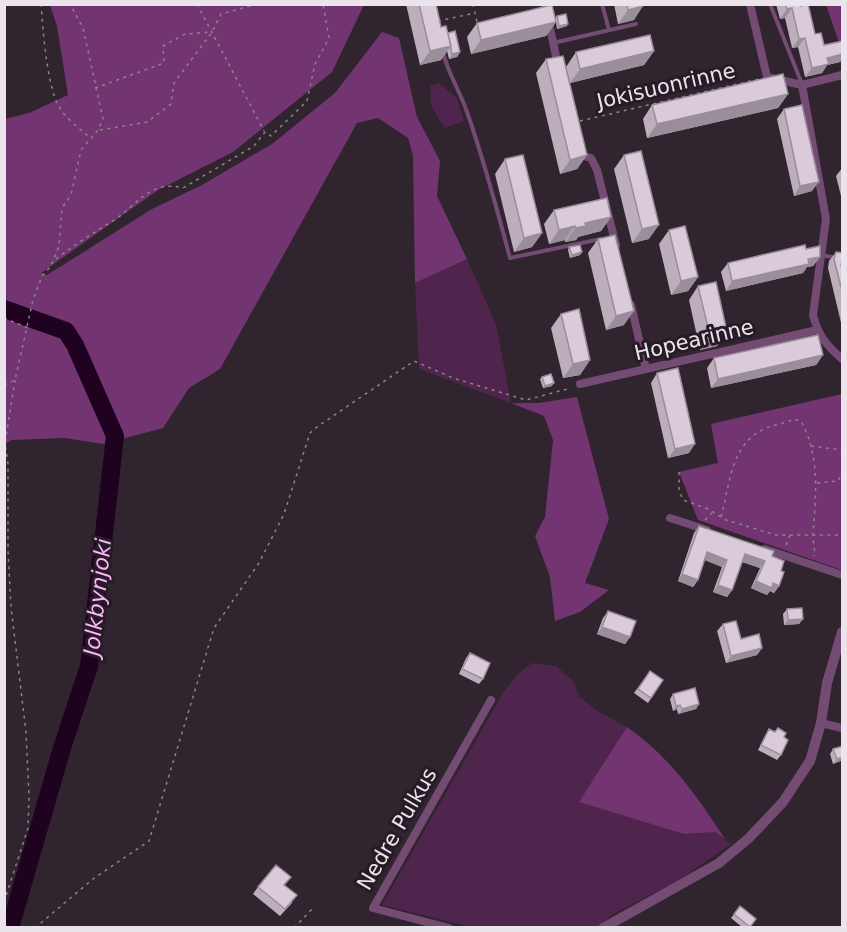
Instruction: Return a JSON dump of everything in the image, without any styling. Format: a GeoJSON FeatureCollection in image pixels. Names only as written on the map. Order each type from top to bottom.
{"type":"FeatureCollection","features":[{"type":"Feature","properties":{"kind":"street"},"geometry":{"type":"LineString","coordinates":[[545,4],[560,71]]}},
{"type":"Feature","properties":{"kind":"street"},"geometry":{"type":"LineString","coordinates":[[750,4],[767,78],[802,85],[843,75]]}},
{"type":"Feature","properties":{"kind":"street"},"geometry":{"type":"LineString","coordinates":[[802,85],[826,219],[813,315],[817,330],[826,345],[843,358]]}},
{"type":"Feature","properties":{"kind":"street"},"geometry":{"type":"LineString","coordinates":[[577,144],[580,155],[591,158],[597,170],[619,258]]}},
{"type":"Feature","properties":{"kind":"street"},"geometry":{"type":"LineString","coordinates":[[627,291],[646,369]]}},
{"type":"Feature","properties":{"kind":"street","name":"Hopearinne"},"geometry":{"type":"LineString","coordinates":[[580,384],[817,330]]}},
{"type":"Feature","properties":{"kind":"street"},"geometry":{"type":"LineString","coordinates":[[670,518],[718,534]]}},
{"type":"Feature","properties":{"kind":"street"},"geometry":{"type":"LineString","coordinates":[[750,544],[843,575]]}},
{"type":"Feature","properties":{"kind":"street"},"geometry":{"type":"LineString","coordinates":[[603,927],[719,863],[749,838],[801,778],[815,746],[827,683],[843,632]]}},
{"type":"Feature","properties":{"kind":"street","name":"Nedre Pulkus"},"geometry":{"type":"LineString","coordinates":[[449,927],[373,908],[491,700]]}},
{"type":"Feature","properties":{"kind":"street"},"geometry":{"type":"LineString","coordinates":[[820,723],[843,728]]}},
{"type":"Feature","properties":{"kind":"lane"},"geometry":{"type":"LineString","coordinates":[[602,4],[609,30]]}},
{"type":"Feature","properties":{"kind":"lane"},"geometry":{"type":"LineString","coordinates":[[770,4],[802,85]]}},
{"type":"Feature","properties":{"kind":"lane"},"geometry":{"type":"LineString","coordinates":[[553,43],[636,24]]}},
{"type":"Feature","properties":{"kind":"lane"},"geometry":{"type":"LineString","coordinates":[[441,42],[448,73],[466,108],[488,173],[510,258],[614,236]]}},
{"type":"Feature","properties":{"kind":"lane"},"geometry":{"type":"LineString","coordinates":[[821,255],[843,259]]}},
{"type":"Feature","properties":{"kind":"path"},"geometry":{"type":"LineString","coordinates":[[41,4],[44,39],[57,103],[62,112],[90,138]]}},
{"type":"Feature","properties":{"kind":"path"},"geometry":{"type":"LineString","coordinates":[[54,260],[59,246],[62,208],[71,195],[81,150],[98,130],[103,119],[83,28],[70,4]]}},
{"type":"Feature","properties":{"kind":"path"},"geometry":{"type":"LineString","coordinates":[[197,4],[265,132],[271,136],[307,101],[315,64],[329,38],[323,4]]}},
{"type":"Feature","properties":{"kind":"path"},"geometry":{"type":"LineString","coordinates":[[98,130],[147,122],[171,104],[174,83],[212,32],[221,14],[257,4]]}},
{"type":"Feature","properties":{"kind":"path"},"geometry":{"type":"LineString","coordinates":[[473,4],[477,26]]}},
{"type":"Feature","properties":{"kind":"path"},"geometry":{"type":"LineString","coordinates":[[436,21],[475,13]]}},
{"type":"Feature","properties":{"kind":"path"},"geometry":{"type":"LineString","coordinates":[[95,89],[164,63],[163,46],[185,34],[212,32]]}},
{"type":"Feature","properties":{"kind":"path","name":"Jokisuonrinne"},"geometry":{"type":"LineString","coordinates":[[573,123],[767,78]]}},
{"type":"Feature","properties":{"kind":"path"},"geometry":{"type":"LineString","coordinates":[[4,902],[28,828],[26,732],[11,606],[5,443],[15,380],[42,276],[54,260],[82,238],[113,221],[147,192],[169,184],[183,188],[202,179],[254,146],[265,132]]}},
{"type":"Feature","properties":{"kind":"path"},"geometry":{"type":"LineString","coordinates":[[4,318],[28,328]]}},
{"type":"Feature","properties":{"kind":"path"},"geometry":{"type":"LineString","coordinates":[[35,927],[93,879],[149,841],[214,628],[259,563],[279,524],[310,433],[314,429],[414,361],[453,378],[526,400],[553,394],[580,384]]}},
{"type":"Feature","properties":{"kind":"path"},"geometry":{"type":"LineString","coordinates":[[4,385],[15,380]]}},
{"type":"Feature","properties":{"kind":"path"},"geometry":{"type":"LineString","coordinates":[[721,517],[737,453],[751,435],[794,419],[801,421],[810,446],[817,496],[813,534],[816,554],[807,563]]}},
{"type":"Feature","properties":{"kind":"path"},"geometry":{"type":"LineString","coordinates":[[810,446],[843,450]]}},
{"type":"Feature","properties":{"kind":"path"},"geometry":{"type":"LineString","coordinates":[[680,472],[679,490],[683,500],[708,509],[721,517],[763,532],[843,536]]}},
{"type":"Feature","properties":{"kind":"path"},"geometry":{"type":"LineString","coordinates":[[816,483],[837,481],[843,474]]}},
{"type":"Feature","properties":{"kind":"path"},"geometry":{"type":"LineString","coordinates":[[782,555],[790,534]]}},
{"type":"Feature","properties":{"kind":"path"},"geometry":{"type":"LineString","coordinates":[[294,927],[313,908]]}},
{"type":"Feature","properties":{"kind":"shaded area"},"geometry":{"type":"Polygon","coordinates":[[[50,5],[364,5],[332,72],[233,152],[158,190],[41,273],[47,275],[152,209],[202,185],[272,144],[335,93],[382,32],[399,38],[417,117],[440,161],[437,196],[467,259],[415,283],[413,156],[408,138],[378,118],[357,123],[220,369],[189,388],[163,428],[103,444],[65,438],[12,440],[5,444],[5,119],[29,113],[68,95],[57,26],[50,5]]]}},
{"type":"Feature","properties":{"kind":"shaded area"},"geometry":{"type":"Polygon","coordinates":[[[826,5],[842,5],[842,51],[826,5]]]}},
{"type":"Feature","properties":{"kind":"shaded area"},"geometry":{"type":"Polygon","coordinates":[[[439,83],[457,98],[464,121],[444,128],[431,105],[430,86],[439,83]]]}},
{"type":"Feature","properties":{"kind":"shaded area"},"geometry":{"type":"Polygon","coordinates":[[[467,259],[496,324],[511,403],[419,369],[415,283],[467,259]]]}},
{"type":"Feature","properties":{"kind":"shaded area"},"geometry":{"type":"Polygon","coordinates":[[[842,394],[842,570],[698,520],[679,472],[718,463],[711,424],[842,394]]]}},
{"type":"Feature","properties":{"kind":"shaded area"},"geometry":{"type":"Polygon","coordinates":[[[577,397],[609,519],[585,583],[609,590],[580,612],[555,621],[550,577],[535,536],[545,517],[553,440],[544,416],[511,403],[539,403],[577,397]]]}},
{"type":"Feature","properties":{"kind":"shaded area"},"geometry":{"type":"Polygon","coordinates":[[[532,663],[556,666],[573,681],[579,696],[596,710],[627,727],[580,802],[684,834],[715,832],[731,844],[679,880],[613,914],[597,927],[472,927],[382,905],[504,691],[520,672],[532,663]]]}},
{"type":"Feature","properties":{"kind":"shaded area"},"geometry":{"type":"Polygon","coordinates":[[[627,727],[669,764],[704,807],[725,839],[715,832],[684,834],[579,802],[627,727]]]}},
{"type":"Feature","properties":{"kind":"building"},"geometry":{"type":"Polygon","coordinates":[[[419,4],[436,4],[441,27],[446,26],[451,46],[430,51],[419,4]]]}},
{"type":"Feature","properties":{"kind":"building"},"geometry":{"type":"Polygon","coordinates":[[[627,4],[643,4],[643,6],[628,10],[627,4]]]}},
{"type":"Feature","properties":{"kind":"building"},"geometry":{"type":"Polygon","coordinates":[[[785,4],[801,4],[801,6],[808,4],[815,34],[821,33],[824,45],[843,41],[843,54],[827,58],[829,64],[812,68],[805,38],[799,39],[792,8],[787,9],[785,4]]]}},
{"type":"Feature","properties":{"kind":"building"},"geometry":{"type":"Polygon","coordinates":[[[552,5],[556,22],[481,40],[477,23],[552,5]]]}},
{"type":"Feature","properties":{"kind":"building"},"geometry":{"type":"Polygon","coordinates":[[[566,14],[568,24],[559,26],[557,16],[566,14]]]}},
{"type":"Feature","properties":{"kind":"building"},"geometry":{"type":"Polygon","coordinates":[[[455,31],[460,52],[452,54],[448,33],[455,31]]]}},
{"type":"Feature","properties":{"kind":"building"},"geometry":{"type":"Polygon","coordinates":[[[650,35],[654,51],[580,69],[576,52],[650,35]]]}},
{"type":"Feature","properties":{"kind":"building"},"geometry":{"type":"Polygon","coordinates":[[[563,56],[587,155],[570,160],[546,59],[563,56]]]}},
{"type":"Feature","properties":{"kind":"building"},"geometry":{"type":"Polygon","coordinates":[[[783,74],[788,94],[657,124],[652,105],[783,74]]]}},
{"type":"Feature","properties":{"kind":"building"},"geometry":{"type":"Polygon","coordinates":[[[802,105],[819,182],[800,186],[784,109],[802,105]]]}},
{"type":"Feature","properties":{"kind":"building"},"geometry":{"type":"Polygon","coordinates":[[[641,151],[659,225],[642,229],[624,155],[641,151]]]}},
{"type":"Feature","properties":{"kind":"building"},"geometry":{"type":"Polygon","coordinates":[[[523,155],[542,233],[524,238],[505,159],[523,155]]]}},
{"type":"Feature","properties":{"kind":"building"},"geometry":{"type":"Polygon","coordinates":[[[607,198],[611,217],[585,223],[586,226],[559,230],[554,210],[607,198]]]}},
{"type":"Feature","properties":{"kind":"building"},"geometry":{"type":"Polygon","coordinates":[[[685,226],[698,277],[681,281],[669,230],[685,226]]]}},
{"type":"Feature","properties":{"kind":"building"},"geometry":{"type":"Polygon","coordinates":[[[615,235],[634,311],[616,316],[598,239],[615,235]]]}},
{"type":"Feature","properties":{"kind":"building"},"geometry":{"type":"Polygon","coordinates":[[[580,245],[582,252],[572,255],[569,247],[580,245]]]}},
{"type":"Feature","properties":{"kind":"building"},"geometry":{"type":"Polygon","coordinates":[[[805,245],[806,249],[820,246],[820,257],[808,259],[809,264],[732,281],[728,263],[805,245]]]}},
{"type":"Feature","properties":{"kind":"building"},"geometry":{"type":"Polygon","coordinates":[[[836,252],[843,253],[841,266],[843,266],[843,295],[834,259],[836,252]]]}},
{"type":"Feature","properties":{"kind":"building"},"geometry":{"type":"Polygon","coordinates":[[[716,282],[727,332],[710,336],[698,286],[716,282]]]}},
{"type":"Feature","properties":{"kind":"building"},"geometry":{"type":"Polygon","coordinates":[[[579,309],[590,360],[573,364],[561,314],[579,309]]]}},
{"type":"Feature","properties":{"kind":"building"},"geometry":{"type":"Polygon","coordinates":[[[818,335],[823,355],[718,379],[714,358],[818,335]]]}},
{"type":"Feature","properties":{"kind":"building"},"geometry":{"type":"Polygon","coordinates":[[[678,368],[695,444],[675,449],[657,373],[678,368]]]}},
{"type":"Feature","properties":{"kind":"building"},"geometry":{"type":"Polygon","coordinates":[[[551,374],[554,383],[545,386],[542,377],[551,374]]]}},
{"type":"Feature","properties":{"kind":"building"},"geometry":{"type":"Polygon","coordinates":[[[699,526],[774,551],[772,556],[784,561],[781,571],[784,572],[779,586],[773,583],[772,588],[756,581],[765,561],[745,554],[732,590],[718,585],[727,560],[707,552],[698,580],[682,574],[699,526]]]}},
{"type":"Feature","properties":{"kind":"building"},"geometry":{"type":"Polygon","coordinates":[[[802,608],[803,619],[788,620],[787,609],[802,608]]]}},
{"type":"Feature","properties":{"kind":"building"},"geometry":{"type":"Polygon","coordinates":[[[608,611],[636,621],[630,637],[602,627],[608,611]]]}},
{"type":"Feature","properties":{"kind":"building"},"geometry":{"type":"Polygon","coordinates":[[[736,621],[741,639],[759,634],[762,648],[731,656],[723,624],[736,621]]]}},
{"type":"Feature","properties":{"kind":"building"},"geometry":{"type":"Polygon","coordinates":[[[470,653],[490,663],[483,679],[462,669],[470,653]]]}},
{"type":"Feature","properties":{"kind":"building"},"geometry":{"type":"Polygon","coordinates":[[[650,671],[663,680],[651,698],[638,689],[650,671]]]}},
{"type":"Feature","properties":{"kind":"building"},"geometry":{"type":"Polygon","coordinates":[[[695,688],[699,704],[682,709],[680,705],[676,706],[673,694],[695,688]]]}},
{"type":"Feature","properties":{"kind":"building"},"geometry":{"type":"Polygon","coordinates":[[[778,728],[786,733],[784,737],[788,740],[781,755],[761,745],[769,729],[775,732],[778,728]]]}},
{"type":"Feature","properties":{"kind":"building"},"geometry":{"type":"Polygon","coordinates":[[[843,746],[843,757],[837,759],[833,749],[843,746]]]}},
{"type":"Feature","properties":{"kind":"building"},"geometry":{"type":"Polygon","coordinates":[[[276,865],[291,877],[284,885],[297,895],[285,909],[258,887],[276,865]]]}},
{"type":"Feature","properties":{"kind":"building"},"geometry":{"type":"Polygon","coordinates":[[[740,906],[756,919],[750,927],[734,914],[740,906]]]}},
{"type":"Feature","properties":{"kind":"waterway","name":"Jolkbynjoki"},"geometry":{"type":"LineString","coordinates":[[4,309],[66,331],[75,345],[115,436],[89,666],[62,748],[10,928]]}}]}
